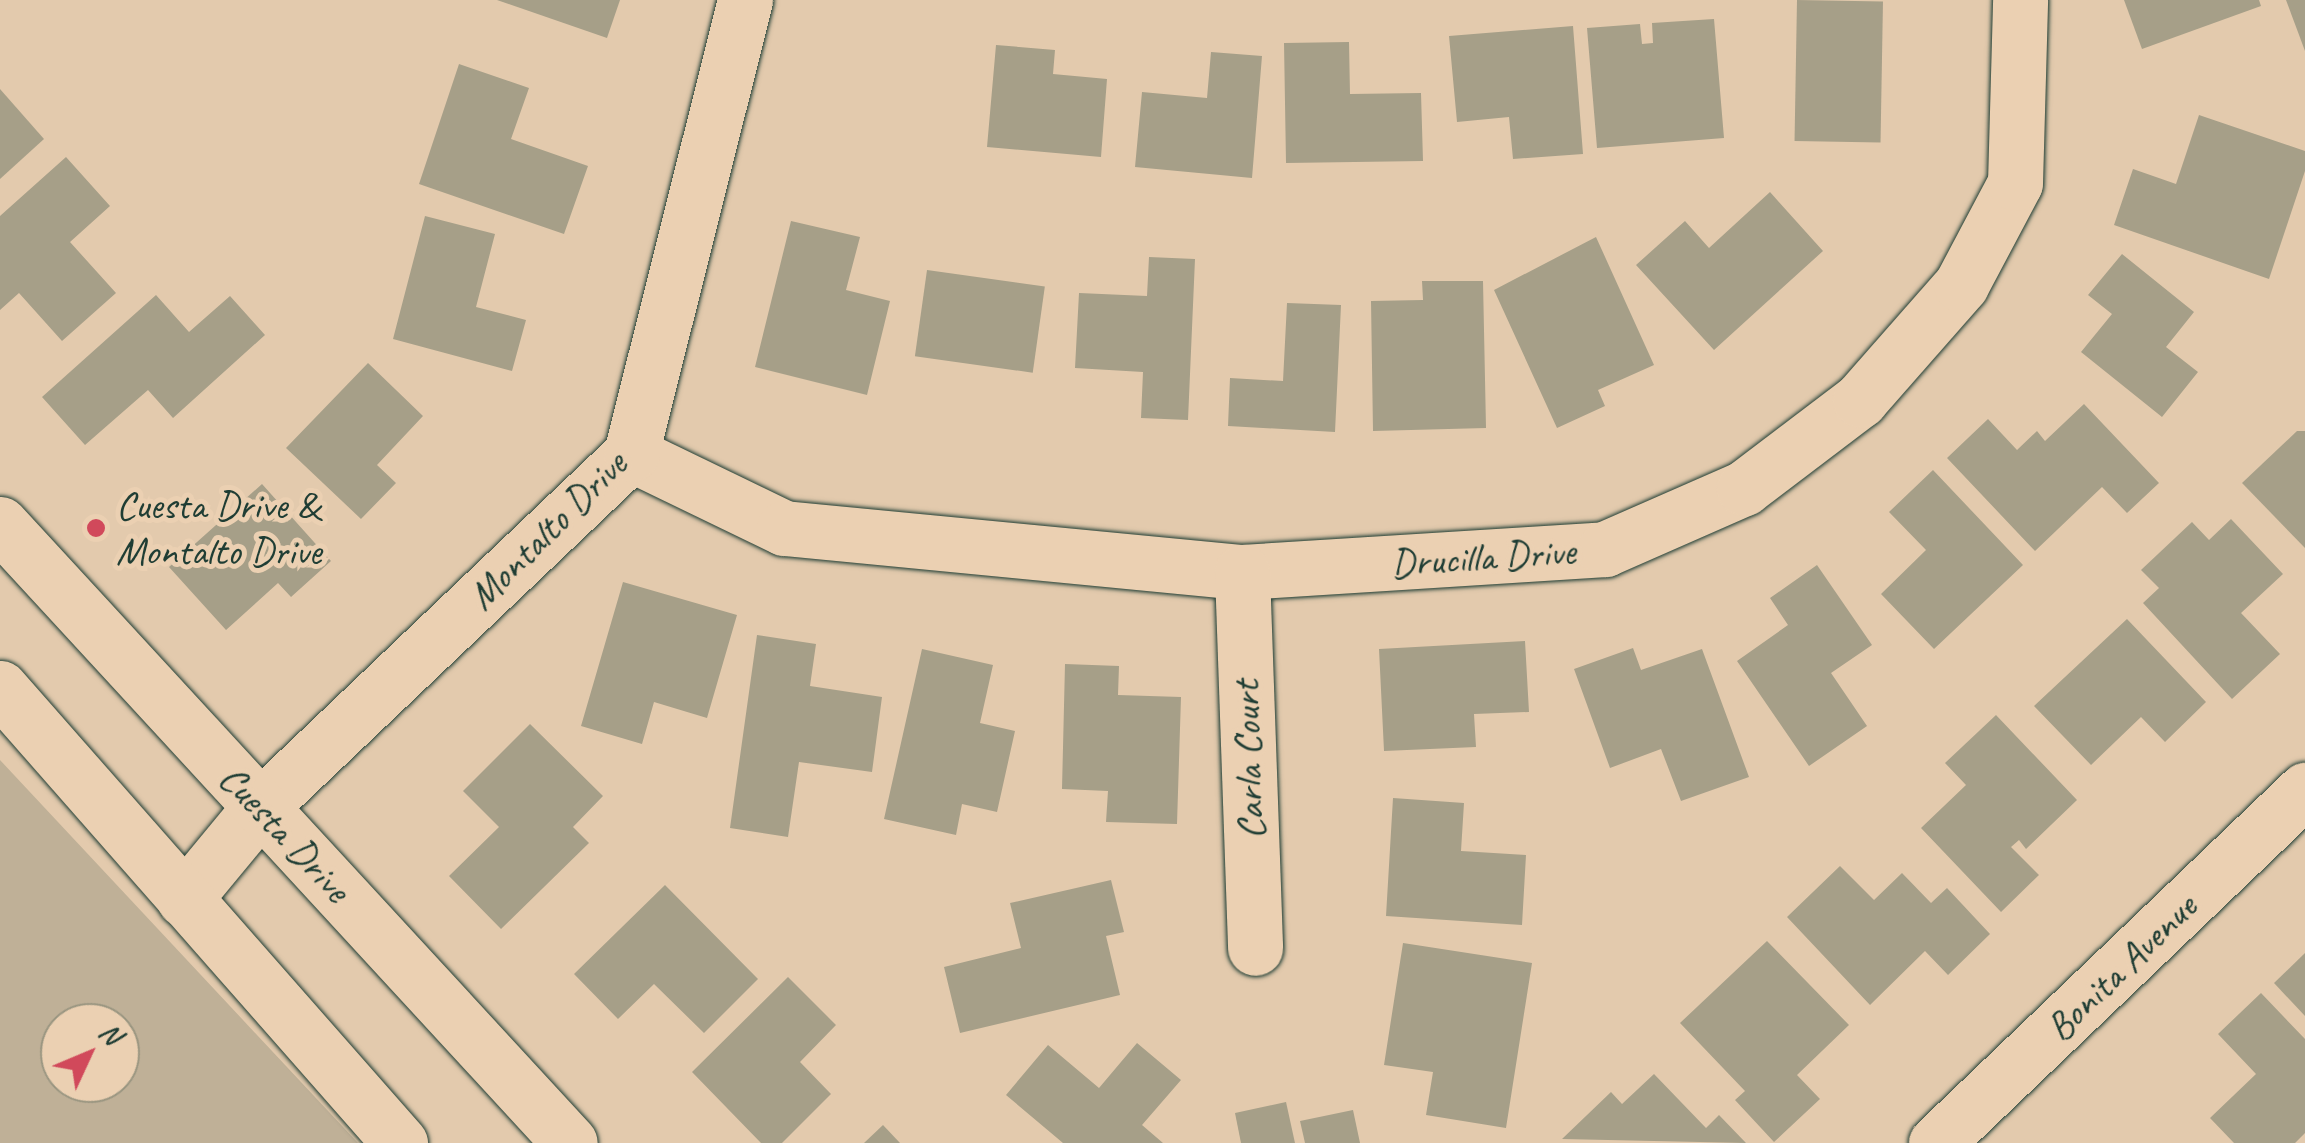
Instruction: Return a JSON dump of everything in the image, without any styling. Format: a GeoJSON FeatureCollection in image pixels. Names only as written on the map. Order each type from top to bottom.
{"type":"FeatureCollection","features":[{"type":"Feature","properties":{"kind":"street","name":"Montalto Drive"},"geometry":{"type":"LineString","coordinates":[[184,900],[260,807],[631,454],[745,0]]}},
{"type":"Feature","properties":{"kind":"street","name":"Drucilla Drive"},"geometry":{"type":"LineString","coordinates":[[631,454],[784,528],[1242,572],[1605,549],[1744,488],[1860,400],[1961,285],[2014,183],[2020,0]]}},
{"type":"Feature","properties":{"kind":"street","name":"Cuesta Drive"},"geometry":{"type":"LineString","coordinates":[[0,524],[570,1143]]}},
{"type":"Feature","properties":{"kind":"street","name":"Carla Court"},"geometry":{"type":"LineString","coordinates":[[1242,572],[1256,948]]}},
{"type":"Feature","properties":{"kind":"street"},"geometry":{"type":"LineString","coordinates":[[0,688],[400,1143]]}},
{"type":"Feature","properties":{"kind":"street","name":"Bonita Avenue"},"geometry":{"type":"LineString","coordinates":[[1936,1143],[2305,790]]}},
{"type":"Feature","properties":{"kind":"shaded area"},"geometry":{"type":"Polygon","coordinates":[[[0,760],[358,1143],[0,1143],[0,760]]]}},
{"type":"Feature","properties":{"kind":"building"},"geometry":{"type":"Polygon","coordinates":[[[497,0],[620,0],[607,38],[497,0]]]}},
{"type":"Feature","properties":{"kind":"building"},"geometry":{"type":"Polygon","coordinates":[[[1797,0],[1883,2],[1881,142],[1795,141],[1797,0]]]}},
{"type":"Feature","properties":{"kind":"building"},"geometry":{"type":"Polygon","coordinates":[[[2124,0],[2259,0],[2261,6],[2142,49],[2124,0]]]}},
{"type":"Feature","properties":{"kind":"building"},"geometry":{"type":"Polygon","coordinates":[[[2286,0],[2305,0],[2305,51],[2286,0]]]}},
{"type":"Feature","properties":{"kind":"building"},"geometry":{"type":"Polygon","coordinates":[[[1714,19],[1724,138],[1597,148],[1587,28],[1640,24],[1642,44],[1653,43],[1652,23],[1714,19]]]}},
{"type":"Feature","properties":{"kind":"building"},"geometry":{"type":"Polygon","coordinates":[[[1573,26],[1583,154],[1513,159],[1509,117],[1457,122],[1449,36],[1573,26]]]}},
{"type":"Feature","properties":{"kind":"building"},"geometry":{"type":"Polygon","coordinates":[[[1349,42],[1350,94],[1421,93],[1423,161],[1286,163],[1284,43],[1349,42]]]}},
{"type":"Feature","properties":{"kind":"building"},"geometry":{"type":"Polygon","coordinates":[[[996,45],[1055,50],[1053,74],[1107,79],[1101,157],[987,147],[996,45]]]}},
{"type":"Feature","properties":{"kind":"building"},"geometry":{"type":"Polygon","coordinates":[[[1211,52],[1262,56],[1252,178],[1135,167],[1142,92],[1207,98],[1211,52]]]}},
{"type":"Feature","properties":{"kind":"building"},"geometry":{"type":"Polygon","coordinates":[[[459,64],[529,88],[511,139],[588,166],[564,234],[419,184],[459,64]]]}},
{"type":"Feature","properties":{"kind":"building"},"geometry":{"type":"Polygon","coordinates":[[[0,89],[44,139],[0,179],[0,89]]]}},
{"type":"Feature","properties":{"kind":"building"},"geometry":{"type":"Polygon","coordinates":[[[2199,115],[2305,151],[2305,171],[2269,279],[2114,225],[2133,169],[2176,184],[2199,115]]]}},
{"type":"Feature","properties":{"kind":"building"},"geometry":{"type":"Polygon","coordinates":[[[66,157],[110,206],[70,242],[116,293],[62,341],[19,293],[0,310],[0,216],[66,157]]]}},
{"type":"Feature","properties":{"kind":"building"},"geometry":{"type":"Polygon","coordinates":[[[1770,192],[1823,251],[1714,350],[1636,265],[1685,221],[1709,248],[1770,192]]]}},
{"type":"Feature","properties":{"kind":"building"},"geometry":{"type":"Polygon","coordinates":[[[425,216],[495,234],[476,307],[526,320],[512,371],[393,339],[425,216]]]}},
{"type":"Feature","properties":{"kind":"building"},"geometry":{"type":"Polygon","coordinates":[[[791,221],[860,237],[846,290],[890,301],[867,395],[755,367],[791,221]]]}},
{"type":"Feature","properties":{"kind":"building"},"geometry":{"type":"Polygon","coordinates":[[[1596,237],[1654,365],[1598,390],[1605,406],[1557,428],[1494,290],[1596,237]]]}},
{"type":"Feature","properties":{"kind":"building"},"geometry":{"type":"Polygon","coordinates":[[[2122,254],[2194,312],[2166,347],[2198,372],[2162,417],[2081,352],[2112,314],[2088,295],[2122,254]]]}},
{"type":"Feature","properties":{"kind":"building"},"geometry":{"type":"Polygon","coordinates":[[[1149,257],[1195,259],[1188,420],[1141,418],[1143,372],[1075,368],[1079,293],[1147,296],[1149,257]]]}},
{"type":"Feature","properties":{"kind":"building"},"geometry":{"type":"Polygon","coordinates":[[[927,270],[1045,287],[1033,373],[915,356],[927,270]]]}},
{"type":"Feature","properties":{"kind":"building"},"geometry":{"type":"Polygon","coordinates":[[[1422,281],[1483,281],[1486,428],[1373,431],[1371,301],[1423,300],[1422,281]]]}},
{"type":"Feature","properties":{"kind":"building"},"geometry":{"type":"Polygon","coordinates":[[[156,295],[189,332],[230,296],[265,335],[173,418],[148,390],[85,445],[42,397],[156,295]]]}},
{"type":"Feature","properties":{"kind":"building"},"geometry":{"type":"Polygon","coordinates":[[[1287,303],[1341,305],[1335,432],[1228,426],[1230,378],[1283,381],[1287,303]]]}},
{"type":"Feature","properties":{"kind":"building"},"geometry":{"type":"Polygon","coordinates":[[[368,363],[423,416],[377,465],[396,483],[361,519],[286,448],[368,363]]]}},
{"type":"Feature","properties":{"kind":"building"},"geometry":{"type":"Polygon","coordinates":[[[2084,404],[2159,483],[2127,513],[2102,487],[2035,551],[1947,458],[1988,419],[2017,450],[2037,431],[2045,441],[2084,404]]]}},
{"type":"Feature","properties":{"kind":"building"},"geometry":{"type":"Polygon","coordinates":[[[2297,431],[2305,431],[2305,548],[2242,483],[2297,431]]]}},
{"type":"Feature","properties":{"kind":"building"},"geometry":{"type":"Polygon","coordinates":[[[1933,470],[2023,565],[1934,649],[1881,594],[1926,550],[1889,512],[1933,470]]]}},
{"type":"Feature","properties":{"kind":"building"},"geometry":{"type":"Polygon","coordinates":[[[262,484],[331,561],[291,597],[278,583],[226,630],[169,567],[262,484]]]}},
{"type":"Feature","properties":{"kind":"building"},"geometry":{"type":"Polygon","coordinates":[[[2231,519],[2283,574],[2241,613],[2280,654],[2232,699],[2143,603],[2159,588],[2141,570],[2192,522],[2209,540],[2231,519]]]}},
{"type":"Feature","properties":{"kind":"building"},"geometry":{"type":"Polygon","coordinates":[[[1817,565],[1872,645],[1831,673],[1867,726],[1809,766],[1737,661],[1788,625],[1770,598],[1817,565]]]}},
{"type":"Feature","properties":{"kind":"building"},"geometry":{"type":"Polygon","coordinates":[[[623,582],[737,615],[707,718],[654,702],[642,744],[581,726],[623,582]]]}},
{"type":"Feature","properties":{"kind":"building"},"geometry":{"type":"Polygon","coordinates":[[[2127,619],[2206,702],[2165,742],[2141,717],[2091,765],[2034,706],[2127,619]]]}},
{"type":"Feature","properties":{"kind":"building"},"geometry":{"type":"Polygon","coordinates":[[[757,635],[816,644],[810,686],[882,697],[872,772],[799,762],[788,837],[730,828],[757,635]]]}},
{"type":"Feature","properties":{"kind":"building"},"geometry":{"type":"Polygon","coordinates":[[[1525,641],[1529,712],[1474,714],[1476,747],[1384,751],[1379,649],[1525,641]]]}},
{"type":"Feature","properties":{"kind":"building"},"geometry":{"type":"Polygon","coordinates":[[[1633,648],[1641,670],[1702,649],[1749,777],[1681,801],[1661,749],[1610,768],[1574,669],[1633,648]]]}},
{"type":"Feature","properties":{"kind":"building"},"geometry":{"type":"Polygon","coordinates":[[[922,649],[993,665],[980,723],[1015,731],[997,812],[962,804],[956,835],[884,819],[922,649]]]}},
{"type":"Feature","properties":{"kind":"building"},"geometry":{"type":"Polygon","coordinates":[[[1065,664],[1119,666],[1118,695],[1181,697],[1177,824],[1106,822],[1108,791],[1062,789],[1065,664]]]}},
{"type":"Feature","properties":{"kind":"building"},"geometry":{"type":"Polygon","coordinates":[[[1996,715],[2077,800],[2026,849],[2019,840],[2011,847],[2039,875],[2001,912],[1921,828],[1966,785],[1945,763],[1996,715]]]}},
{"type":"Feature","properties":{"kind":"building"},"geometry":{"type":"Polygon","coordinates":[[[530,724],[603,796],[573,827],[589,843],[501,929],[449,876],[499,827],[463,791],[530,724]]]}},
{"type":"Feature","properties":{"kind":"building"},"geometry":{"type":"Polygon","coordinates":[[[1393,798],[1464,803],[1461,851],[1526,855],[1522,925],[1386,916],[1393,798]]]}},
{"type":"Feature","properties":{"kind":"building"},"geometry":{"type":"Polygon","coordinates":[[[1840,866],[1874,900],[1902,873],[1931,903],[1947,888],[1990,934],[1948,975],[1925,951],[1870,1005],[1787,917],[1840,866]]]}},
{"type":"Feature","properties":{"kind":"building"},"geometry":{"type":"Polygon","coordinates":[[[1111,880],[1124,932],[1106,936],[1120,995],[960,1033],[944,967],[1021,948],[1010,903],[1111,880]]]}},
{"type":"Feature","properties":{"kind":"building"},"geometry":{"type":"Polygon","coordinates":[[[665,885],[758,979],[704,1033],[654,984],[618,1019],[574,974],[665,885]]]}},
{"type":"Feature","properties":{"kind":"building"},"geometry":{"type":"Polygon","coordinates":[[[1767,941],[1849,1025],[1797,1075],[1820,1099],[1774,1142],[1735,1100],[1745,1091],[1680,1023],[1767,941]]]}},
{"type":"Feature","properties":{"kind":"building"},"geometry":{"type":"Polygon","coordinates":[[[1403,943],[1532,963],[1506,1128],[1426,1115],[1433,1072],[1384,1065],[1403,943]]]}},
{"type":"Feature","properties":{"kind":"building"},"geometry":{"type":"Polygon","coordinates":[[[2305,953],[2305,1016],[2274,983],[2305,953]]]}},
{"type":"Feature","properties":{"kind":"building"},"geometry":{"type":"Polygon","coordinates":[[[788,977],[836,1025],[800,1062],[831,1094],[782,1143],[761,1143],[692,1072],[788,977]]]}},
{"type":"Feature","properties":{"kind":"building"},"geometry":{"type":"Polygon","coordinates":[[[2261,993],[2305,1039],[2305,1133],[2295,1143],[2234,1143],[2210,1118],[2256,1074],[2218,1034],[2261,993]]]}},
{"type":"Feature","properties":{"kind":"building"},"geometry":{"type":"Polygon","coordinates":[[[1137,1043],[1181,1080],[1142,1125],[1163,1143],[1063,1143],[1006,1095],[1048,1045],[1099,1088],[1137,1043]]]}},
{"type":"Feature","properties":{"kind":"building"},"geometry":{"type":"Polygon","coordinates":[[[1654,1074],[1706,1128],[1719,1115],[1746,1143],[1562,1139],[1611,1092],[1622,1104],[1654,1074]]]}},
{"type":"Feature","properties":{"kind":"building"},"geometry":{"type":"Polygon","coordinates":[[[1286,1102],[1295,1143],[1241,1143],[1235,1113],[1286,1102]]]}},
{"type":"Feature","properties":{"kind":"building"},"geometry":{"type":"Polygon","coordinates":[[[1353,1110],[1360,1143],[1305,1143],[1300,1121],[1353,1110]]]}},
{"type":"Feature","properties":{"kind":"building"},"geometry":{"type":"Polygon","coordinates":[[[883,1125],[900,1143],[864,1143],[883,1125]]]}},
{"type":"Feature","properties":{"kind":"place","name":"Cuesta Drive & Montalto Drive"},"geometry":{"type":"Point","coordinates":[96,528]}}]}
